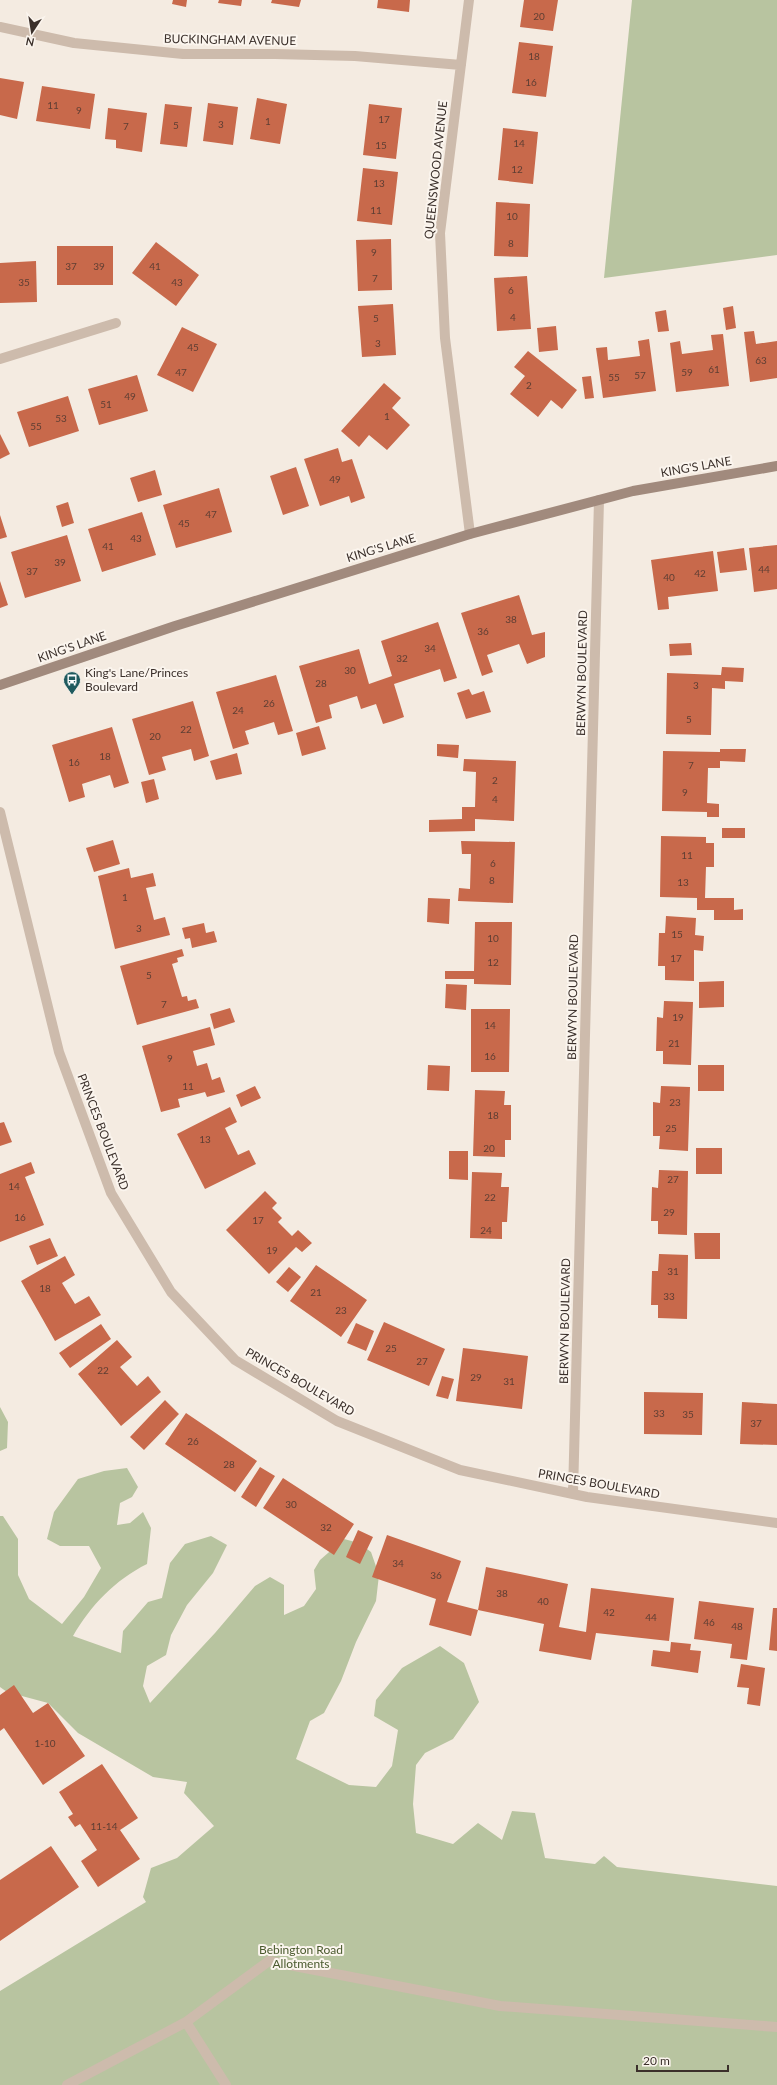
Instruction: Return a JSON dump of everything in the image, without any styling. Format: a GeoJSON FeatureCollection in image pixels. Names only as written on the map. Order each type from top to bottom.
{"type":"FeatureCollection","features":[{"type":"Feature","properties":{"kind":"street","name":"QUEENSWOOD AVENUE"},"geometry":{"type":"LineString","coordinates":[[469,0],[440,233],[444,338],[470,534]]}},
{"type":"Feature","properties":{"kind":"street","name":"BUCKINGHAM AVENUE"},"geometry":{"type":"LineString","coordinates":[[0,27],[74,43],[183,54],[355,56],[461,65]]}},
{"type":"Feature","properties":{"kind":"street"},"geometry":{"type":"LineString","coordinates":[[0,359],[116,323]]}},
{"type":"Feature","properties":{"kind":"street","name":"KING'S LANE"},"geometry":{"type":"LineString","coordinates":[[0,685],[175,626],[470,534],[633,491],[777,466]]}},
{"type":"Feature","properties":{"kind":"street","name":"BERWYN BOULEVARD"},"geometry":{"type":"LineString","coordinates":[[573,1494],[599,500]]}},
{"type":"Feature","properties":{"kind":"street","name":"PRINCES BOULEVARD"},"geometry":{"type":"LineString","coordinates":[[0,812],[59,1052],[111,1193],[171,1292],[235,1360],[337,1421],[460,1470],[573,1494],[777,1523]]}},
{"type":"Feature","properties":{"kind":"street"},"geometry":{"type":"LineString","coordinates":[[67,2085],[186,2022],[269,1961],[500,2006],[777,2027]]}},
{"type":"Feature","properties":{"kind":"street"},"geometry":{"type":"LineString","coordinates":[[186,2022],[226,2085]]}},
{"type":"Feature","properties":{"kind":"green space"},"geometry":{"type":"Polygon","coordinates":[[[632,0],[777,0],[777,255],[604,278],[632,0]]]}},
{"type":"Feature","properties":{"kind":"green space"},"geometry":{"type":"Polygon","coordinates":[[[0,1407],[8,1422],[7,1448],[0,1451],[0,1407]]]}},
{"type":"Feature","properties":{"kind":"green space","name":"Bebington Road Allotments"},"geometry":{"type":"Polygon","coordinates":[[[127,1468],[138,1487],[132,1497],[120,1503],[117,1525],[130,1523],[143,1512],[151,1528],[147,1564],[135,1570],[105,1594],[88,1614],[73,1636],[121,1653],[123,1631],[148,1602],[162,1598],[170,1563],[185,1544],[211,1536],[227,1545],[213,1573],[187,1605],[171,1635],[166,1655],[147,1666],[143,1686],[150,1703],[215,1633],[255,1586],[270,1577],[284,1585],[284,1615],[304,1606],[316,1589],[314,1570],[320,1560],[344,1539],[359,1543],[371,1552],[379,1575],[376,1601],[356,1642],[341,1681],[324,1713],[310,1721],[296,1759],[349,1785],[376,1787],[392,1766],[398,1730],[374,1716],[376,1700],[402,1668],[440,1646],[464,1663],[479,1702],[453,1739],[425,1753],[416,1765],[413,1804],[416,1833],[453,1844],[478,1823],[502,1840],[512,1811],[535,1813],[545,1858],[595,1864],[604,1856],[617,1867],[777,1886],[777,2085],[0,2085],[0,1991],[146,1902],[143,1897],[151,1868],[177,1858],[214,1826],[184,1793],[187,1782],[153,1777],[78,1733],[48,1703],[7,1692],[0,1687],[0,1516],[3,1516],[18,1539],[18,1575],[29,1599],[62,1624],[84,1597],[101,1568],[89,1546],[60,1546],[47,1539],[54,1512],[78,1479],[104,1471],[127,1468]]]}},
{"type":"Feature","properties":{"kind":"building"},"geometry":{"type":"Polygon","coordinates":[[[173,0],[187,0],[186,7],[172,4],[173,0]]]}},
{"type":"Feature","properties":{"kind":"building"},"geometry":{"type":"Polygon","coordinates":[[[219,0],[242,0],[241,6],[218,3],[219,0]]]}},
{"type":"Feature","properties":{"kind":"building"},"geometry":{"type":"Polygon","coordinates":[[[272,0],[301,0],[299,7],[271,3],[272,0]]]}},
{"type":"Feature","properties":{"kind":"building"},"geometry":{"type":"Polygon","coordinates":[[[378,0],[410,0],[409,12],[377,8],[378,0]]]}},
{"type":"Feature","properties":{"kind":"building"},"geometry":{"type":"Polygon","coordinates":[[[524,0],[558,0],[553,31],[520,27],[524,0]]]}},
{"type":"Feature","properties":{"kind":"building"},"geometry":{"type":"Polygon","coordinates":[[[519,42],[553,46],[546,97],[512,93],[519,42]]]}},
{"type":"Feature","properties":{"kind":"building"},"geometry":{"type":"Polygon","coordinates":[[[0,78],[24,82],[17,119],[0,115],[0,78]]]}},
{"type":"Feature","properties":{"kind":"building"},"geometry":{"type":"Polygon","coordinates":[[[42,86],[95,94],[90,129],[36,121],[42,86]]]}},
{"type":"Feature","properties":{"kind":"building"},"geometry":{"type":"Polygon","coordinates":[[[257,98],[287,104],[280,144],[250,139],[257,98]]]}},
{"type":"Feature","properties":{"kind":"building"},"geometry":{"type":"Polygon","coordinates":[[[208,103],[238,107],[233,145],[203,141],[208,103]]]}},
{"type":"Feature","properties":{"kind":"building"},"geometry":{"type":"Polygon","coordinates":[[[165,104],[192,107],[187,147],[160,144],[165,104]]]}},
{"type":"Feature","properties":{"kind":"building"},"geometry":{"type":"Polygon","coordinates":[[[369,104],[402,108],[396,159],[363,155],[369,104]]]}},
{"type":"Feature","properties":{"kind":"building"},"geometry":{"type":"Polygon","coordinates":[[[108,108],[147,113],[142,152],[116,148],[116,140],[105,139],[108,108]]]}},
{"type":"Feature","properties":{"kind":"building"},"geometry":{"type":"Polygon","coordinates":[[[503,128],[538,132],[533,184],[498,180],[503,128]]]}},
{"type":"Feature","properties":{"kind":"building"},"geometry":{"type":"Polygon","coordinates":[[[363,168],[398,172],[392,225],[357,221],[363,168]]]}},
{"type":"Feature","properties":{"kind":"building"},"geometry":{"type":"Polygon","coordinates":[[[496,202],[530,204],[528,257],[494,256],[496,202]]]}},
{"type":"Feature","properties":{"kind":"building"},"geometry":{"type":"Polygon","coordinates":[[[391,239],[392,290],[358,291],[356,240],[391,239]]]}},
{"type":"Feature","properties":{"kind":"building"},"geometry":{"type":"Polygon","coordinates":[[[156,242],[199,275],[176,306],[132,273],[156,242]]]}},
{"type":"Feature","properties":{"kind":"building"},"geometry":{"type":"Polygon","coordinates":[[[57,246],[113,246],[113,285],[57,285],[57,246]]]}},
{"type":"Feature","properties":{"kind":"building"},"geometry":{"type":"Polygon","coordinates":[[[36,261],[37,302],[0,303],[0,263],[36,261]]]}},
{"type":"Feature","properties":{"kind":"building"},"geometry":{"type":"Polygon","coordinates":[[[527,276],[531,329],[497,331],[494,278],[527,276]]]}},
{"type":"Feature","properties":{"kind":"building"},"geometry":{"type":"Polygon","coordinates":[[[393,304],[396,355],[362,357],[358,306],[393,304]]]}},
{"type":"Feature","properties":{"kind":"building"},"geometry":{"type":"Polygon","coordinates":[[[733,306],[736,328],[726,330],[723,308],[733,306]]]}},
{"type":"Feature","properties":{"kind":"building"},"geometry":{"type":"Polygon","coordinates":[[[666,310],[669,331],[658,332],[655,312],[666,310]]]}},
{"type":"Feature","properties":{"kind":"building"},"geometry":{"type":"Polygon","coordinates":[[[556,326],[558,350],[539,352],[537,328],[556,326]]]}},
{"type":"Feature","properties":{"kind":"building"},"geometry":{"type":"Polygon","coordinates":[[[182,327],[217,344],[193,392],[157,375],[182,327]]]}},
{"type":"Feature","properties":{"kind":"building"},"geometry":{"type":"Polygon","coordinates":[[[754,331],[756,344],[777,341],[777,378],[750,382],[744,332],[754,331]]]}},
{"type":"Feature","properties":{"kind":"building"},"geometry":{"type":"Polygon","coordinates":[[[723,334],[729,386],[676,392],[670,343],[680,341],[682,354],[713,350],[711,335],[723,334]]]}},
{"type":"Feature","properties":{"kind":"building"},"geometry":{"type":"Polygon","coordinates":[[[649,339],[656,391],[603,398],[596,348],[607,347],[608,360],[640,356],[638,341],[649,339]]]}},
{"type":"Feature","properties":{"kind":"building"},"geometry":{"type":"Polygon","coordinates":[[[528,351],[577,390],[562,409],[551,400],[538,417],[510,394],[525,376],[514,367],[528,351]]]}},
{"type":"Feature","properties":{"kind":"building"},"geometry":{"type":"Polygon","coordinates":[[[137,375],[148,411],[99,425],[88,389],[137,375]]]}},
{"type":"Feature","properties":{"kind":"building"},"geometry":{"type":"Polygon","coordinates":[[[591,376],[594,398],[585,399],[582,377],[591,376]]]}},
{"type":"Feature","properties":{"kind":"building"},"geometry":{"type":"Polygon","coordinates":[[[384,383],[401,398],[392,408],[410,425],[387,450],[369,435],[359,447],[341,431],[384,383]]]}},
{"type":"Feature","properties":{"kind":"building"},"geometry":{"type":"Polygon","coordinates":[[[68,396],[79,431],[29,447],[17,412],[68,396]]]}},
{"type":"Feature","properties":{"kind":"building"},"geometry":{"type":"Polygon","coordinates":[[[0,434],[10,454],[0,459],[0,434]]]}},
{"type":"Feature","properties":{"kind":"building"},"geometry":{"type":"Polygon","coordinates":[[[338,448],[342,462],[352,459],[365,498],[351,503],[349,496],[320,506],[304,459],[338,448]]]}},
{"type":"Feature","properties":{"kind":"building"},"geometry":{"type":"Polygon","coordinates":[[[296,467],[309,506],[283,515],[270,476],[296,467]]]}},
{"type":"Feature","properties":{"kind":"building"},"geometry":{"type":"Polygon","coordinates":[[[155,470],[162,495],[138,502],[130,478],[155,470]]]}},
{"type":"Feature","properties":{"kind":"building"},"geometry":{"type":"Polygon","coordinates":[[[219,488],[232,532],[176,548],[163,505],[219,488]]]}},
{"type":"Feature","properties":{"kind":"building"},"geometry":{"type":"Polygon","coordinates":[[[68,502],[74,523],[62,527],[56,506],[68,502]]]}},
{"type":"Feature","properties":{"kind":"building"},"geometry":{"type":"Polygon","coordinates":[[[142,512],[156,555],[102,572],[88,529],[142,512]]]}},
{"type":"Feature","properties":{"kind":"building"},"geometry":{"type":"Polygon","coordinates":[[[0,515],[7,537],[0,539],[0,515]]]}},
{"type":"Feature","properties":{"kind":"building"},"geometry":{"type":"Polygon","coordinates":[[[67,535],[81,581],[25,598],[11,552],[67,535]]]}},
{"type":"Feature","properties":{"kind":"building"},"geometry":{"type":"Polygon","coordinates":[[[777,545],[777,589],[754,592],[749,548],[777,545]]]}},
{"type":"Feature","properties":{"kind":"building"},"geometry":{"type":"Polygon","coordinates":[[[744,548],[747,570],[720,573],[717,552],[744,548]]]}},
{"type":"Feature","properties":{"kind":"building"},"geometry":{"type":"Polygon","coordinates":[[[713,551],[718,591],[668,597],[669,609],[658,610],[651,560],[713,551]]]}},
{"type":"Feature","properties":{"kind":"building"},"geometry":{"type":"Polygon","coordinates":[[[0,581],[8,605],[0,608],[0,581]]]}},
{"type":"Feature","properties":{"kind":"building"},"geometry":{"type":"Polygon","coordinates":[[[519,595],[532,635],[545,632],[545,657],[527,664],[519,644],[487,655],[493,672],[482,676],[461,613],[519,595]]]}},
{"type":"Feature","properties":{"kind":"building"},"geometry":{"type":"Polygon","coordinates":[[[438,622],[457,678],[444,682],[440,669],[394,684],[404,717],[393,721],[383,724],[376,704],[361,709],[357,696],[329,705],[332,718],[316,723],[299,666],[359,649],[369,684],[392,676],[381,641],[438,622]]]}},
{"type":"Feature","properties":{"kind":"building"},"geometry":{"type":"Polygon","coordinates":[[[691,643],[692,655],[670,656],[669,644],[691,643]]]}},
{"type":"Feature","properties":{"kind":"building"},"geometry":{"type":"Polygon","coordinates":[[[722,667],[744,668],[743,682],[725,681],[725,689],[712,688],[711,735],[666,734],[667,673],[721,675],[722,667]]]}},
{"type":"Feature","properties":{"kind":"building"},"geometry":{"type":"Polygon","coordinates":[[[276,675],[293,731],[278,735],[274,722],[245,731],[249,744],[233,749],[216,692],[276,675]]]}},
{"type":"Feature","properties":{"kind":"building"},"geometry":{"type":"Polygon","coordinates":[[[469,689],[472,695],[484,691],[491,712],[466,719],[457,693],[469,689]]]}},
{"type":"Feature","properties":{"kind":"building"},"geometry":{"type":"Polygon","coordinates":[[[193,701],[209,756],[194,761],[191,749],[162,757],[166,770],[149,775],[132,719],[193,701]]]}},
{"type":"Feature","properties":{"kind":"building"},"geometry":{"type":"Polygon","coordinates":[[[319,726],[326,749],[302,756],[296,733],[319,726]]]}},
{"type":"Feature","properties":{"kind":"building"},"geometry":{"type":"Polygon","coordinates":[[[112,727],[129,783],[114,788],[110,775],[82,784],[85,797],[69,802],[52,745],[112,727]]]}},
{"type":"Feature","properties":{"kind":"building"},"geometry":{"type":"Polygon","coordinates":[[[437,744],[459,745],[458,758],[437,756],[437,744]]]}},
{"type":"Feature","properties":{"kind":"building"},"geometry":{"type":"Polygon","coordinates":[[[720,749],[746,749],[745,762],[720,761],[720,768],[708,768],[707,803],[719,804],[719,817],[707,817],[707,812],[662,811],[663,751],[720,752],[720,749]]]}},
{"type":"Feature","properties":{"kind":"building"},"geometry":{"type":"Polygon","coordinates":[[[237,753],[242,774],[216,780],[210,761],[237,753]]]}},
{"type":"Feature","properties":{"kind":"building"},"geometry":{"type":"Polygon","coordinates":[[[464,759],[516,761],[514,821],[475,819],[475,831],[429,832],[429,820],[462,819],[462,807],[475,807],[476,772],[463,771],[464,759]]]}},
{"type":"Feature","properties":{"kind":"building"},"geometry":{"type":"Polygon","coordinates":[[[154,779],[159,799],[146,803],[141,782],[154,779]]]}},
{"type":"Feature","properties":{"kind":"building"},"geometry":{"type":"Polygon","coordinates":[[[722,828],[745,828],[745,838],[722,838],[722,828]]]}},
{"type":"Feature","properties":{"kind":"building"},"geometry":{"type":"Polygon","coordinates":[[[661,836],[706,837],[706,843],[714,843],[714,867],[706,867],[705,898],[734,898],[734,910],[743,909],[743,920],[714,920],[714,910],[697,910],[697,898],[660,897],[661,836]]]}},
{"type":"Feature","properties":{"kind":"building"},"geometry":{"type":"Polygon","coordinates":[[[113,840],[120,864],[94,872],[86,848],[113,840]]]}},
{"type":"Feature","properties":{"kind":"building"},"geometry":{"type":"Polygon","coordinates":[[[461,841],[515,842],[513,903],[458,901],[459,888],[470,889],[471,854],[462,854],[461,841]]]}},
{"type":"Feature","properties":{"kind":"building"},"geometry":{"type":"Polygon","coordinates":[[[129,868],[131,878],[153,873],[156,886],[146,888],[154,920],[165,917],[170,935],[115,949],[98,876],[129,868]]]}},
{"type":"Feature","properties":{"kind":"building"},"geometry":{"type":"Polygon","coordinates":[[[428,898],[450,899],[449,924],[427,922],[428,898]]]}},
{"type":"Feature","properties":{"kind":"building"},"geometry":{"type":"Polygon","coordinates":[[[666,916],[696,918],[695,935],[704,936],[703,951],[694,950],[694,981],[665,980],[665,966],[658,966],[659,933],[665,933],[666,916]]]}},
{"type":"Feature","properties":{"kind":"building"},"geometry":{"type":"Polygon","coordinates":[[[475,922],[512,922],[511,985],[474,984],[474,979],[445,979],[445,971],[474,971],[475,922]]]}},
{"type":"Feature","properties":{"kind":"building"},"geometry":{"type":"Polygon","coordinates":[[[204,923],[206,933],[214,931],[217,942],[192,948],[190,938],[185,939],[182,928],[204,923]]]}},
{"type":"Feature","properties":{"kind":"building"},"geometry":{"type":"Polygon","coordinates":[[[182,949],[184,956],[177,958],[178,962],[172,964],[182,997],[187,996],[188,1001],[196,999],[199,1008],[137,1025],[120,966],[182,949]]]}},
{"type":"Feature","properties":{"kind":"building"},"geometry":{"type":"Polygon","coordinates":[[[724,981],[724,1007],[699,1008],[699,982],[724,981]]]}},
{"type":"Feature","properties":{"kind":"building"},"geometry":{"type":"Polygon","coordinates":[[[446,984],[467,985],[466,1010],[445,1008],[446,984]]]}},
{"type":"Feature","properties":{"kind":"building"},"geometry":{"type":"Polygon","coordinates":[[[664,1001],[693,1002],[691,1065],[663,1064],[663,1051],[656,1051],[657,1017],[663,1018],[664,1001]]]}},
{"type":"Feature","properties":{"kind":"building"},"geometry":{"type":"Polygon","coordinates":[[[230,1008],[235,1022],[214,1029],[210,1014],[230,1008]]]}},
{"type":"Feature","properties":{"kind":"building"},"geometry":{"type":"Polygon","coordinates":[[[471,1009],[510,1009],[509,1072],[471,1072],[471,1009]]]}},
{"type":"Feature","properties":{"kind":"building"},"geometry":{"type":"Polygon","coordinates":[[[210,1027],[215,1045],[193,1051],[197,1066],[207,1063],[212,1080],[220,1077],[225,1092],[207,1097],[205,1092],[178,1099],[180,1107],[161,1112],[142,1046],[210,1027]]]}},
{"type":"Feature","properties":{"kind":"building"},"geometry":{"type":"Polygon","coordinates":[[[428,1065],[450,1066],[449,1091],[427,1090],[428,1065]]]}},
{"type":"Feature","properties":{"kind":"building"},"geometry":{"type":"Polygon","coordinates":[[[698,1065],[724,1065],[724,1091],[698,1091],[698,1065]]]}},
{"type":"Feature","properties":{"kind":"building"},"geometry":{"type":"Polygon","coordinates":[[[255,1086],[261,1098],[241,1107],[236,1095],[255,1086]]]}},
{"type":"Feature","properties":{"kind":"building"},"geometry":{"type":"Polygon","coordinates":[[[661,1086],[690,1087],[688,1151],[659,1149],[660,1136],[653,1136],[653,1102],[660,1103],[661,1086]]]}},
{"type":"Feature","properties":{"kind":"building"},"geometry":{"type":"Polygon","coordinates":[[[475,1090],[505,1091],[504,1105],[511,1105],[511,1140],[505,1140],[505,1157],[473,1156],[475,1090]]]}},
{"type":"Feature","properties":{"kind":"building"},"geometry":{"type":"Polygon","coordinates":[[[230,1107],[237,1122],[225,1128],[238,1155],[249,1150],[256,1164],[205,1189],[177,1134],[230,1107]]]}},
{"type":"Feature","properties":{"kind":"building"},"geometry":{"type":"Polygon","coordinates":[[[4,1122],[12,1142],[0,1146],[0,1123],[4,1122]]]}},
{"type":"Feature","properties":{"kind":"building"},"geometry":{"type":"Polygon","coordinates":[[[696,1148],[722,1148],[722,1174],[696,1174],[696,1148]]]}},
{"type":"Feature","properties":{"kind":"building"},"geometry":{"type":"Polygon","coordinates":[[[449,1151],[468,1151],[468,1180],[449,1179],[449,1151]]]}},
{"type":"Feature","properties":{"kind":"building"},"geometry":{"type":"Polygon","coordinates":[[[31,1162],[35,1173],[25,1177],[44,1225],[0,1242],[0,1174],[31,1162]]]}},
{"type":"Feature","properties":{"kind":"building"},"geometry":{"type":"Polygon","coordinates":[[[659,1170],[688,1171],[687,1235],[658,1234],[658,1221],[651,1221],[652,1187],[658,1188],[659,1170]]]}},
{"type":"Feature","properties":{"kind":"building"},"geometry":{"type":"Polygon","coordinates":[[[472,1172],[502,1173],[501,1187],[509,1187],[507,1222],[502,1222],[502,1239],[470,1238],[472,1172]]]}},
{"type":"Feature","properties":{"kind":"building"},"geometry":{"type":"Polygon","coordinates":[[[265,1191],[277,1203],[272,1208],[282,1218],[278,1222],[292,1236],[298,1230],[312,1243],[302,1252],[296,1247],[269,1274],[226,1230],[265,1191]]]}},
{"type":"Feature","properties":{"kind":"building"},"geometry":{"type":"Polygon","coordinates":[[[694,1233],[720,1233],[720,1259],[695,1259],[694,1233]]]}},
{"type":"Feature","properties":{"kind":"building"},"geometry":{"type":"Polygon","coordinates":[[[50,1238],[58,1256],[37,1265],[29,1246],[50,1238]]]}},
{"type":"Feature","properties":{"kind":"building"},"geometry":{"type":"Polygon","coordinates":[[[659,1254],[688,1255],[687,1319],[658,1318],[658,1305],[651,1305],[652,1271],[658,1271],[659,1254]]]}},
{"type":"Feature","properties":{"kind":"building"},"geometry":{"type":"Polygon","coordinates":[[[65,1256],[75,1275],[62,1283],[75,1304],[89,1296],[101,1315],[55,1341],[21,1281],[65,1256]]]}},
{"type":"Feature","properties":{"kind":"building"},"geometry":{"type":"Polygon","coordinates":[[[316,1265],[367,1300],[341,1337],[290,1301],[316,1265]]]}},
{"type":"Feature","properties":{"kind":"building"},"geometry":{"type":"Polygon","coordinates":[[[289,1267],[301,1277],[288,1292],[276,1282],[289,1267]]]}},
{"type":"Feature","properties":{"kind":"building"},"geometry":{"type":"Polygon","coordinates":[[[384,1322],[445,1349],[429,1386],[367,1360],[384,1322]]]}},
{"type":"Feature","properties":{"kind":"building"},"geometry":{"type":"Polygon","coordinates":[[[356,1323],[374,1331],[366,1351],[347,1343],[356,1323]]]}},
{"type":"Feature","properties":{"kind":"building"},"geometry":{"type":"Polygon","coordinates":[[[101,1324],[111,1339],[70,1368],[59,1353],[101,1324]]]}},
{"type":"Feature","properties":{"kind":"building"},"geometry":{"type":"Polygon","coordinates":[[[117,1340],[132,1357],[120,1367],[137,1386],[148,1376],[161,1392],[121,1426],[78,1374],[117,1340]]]}},
{"type":"Feature","properties":{"kind":"building"},"geometry":{"type":"Polygon","coordinates":[[[463,1348],[528,1356],[522,1409],[456,1401],[463,1348]]]}},
{"type":"Feature","properties":{"kind":"building"},"geometry":{"type":"Polygon","coordinates":[[[442,1376],[454,1379],[448,1399],[436,1396],[442,1376]]]}},
{"type":"Feature","properties":{"kind":"building"},"geometry":{"type":"Polygon","coordinates":[[[644,1392],[703,1393],[702,1435],[644,1434],[644,1392]]]}},
{"type":"Feature","properties":{"kind":"building"},"geometry":{"type":"Polygon","coordinates":[[[165,1400],[179,1414],[144,1450],[130,1437],[165,1400]]]}},
{"type":"Feature","properties":{"kind":"building"},"geometry":{"type":"Polygon","coordinates":[[[742,1402],[777,1404],[777,1445],[740,1444],[742,1402]]]}},
{"type":"Feature","properties":{"kind":"building"},"geometry":{"type":"Polygon","coordinates":[[[186,1413],[257,1461],[235,1492],[165,1444],[186,1413]]]}},
{"type":"Feature","properties":{"kind":"building"},"geometry":{"type":"Polygon","coordinates":[[[260,1467],[275,1476],[256,1507],[241,1497],[260,1467]]]}},
{"type":"Feature","properties":{"kind":"building"},"geometry":{"type":"Polygon","coordinates":[[[283,1478],[354,1524],[334,1555],[263,1508],[283,1478]]]}},
{"type":"Feature","properties":{"kind":"building"},"geometry":{"type":"Polygon","coordinates":[[[358,1530],[373,1537],[360,1564],[346,1557],[358,1530]]]}},
{"type":"Feature","properties":{"kind":"building"},"geometry":{"type":"Polygon","coordinates":[[[387,1535],[461,1561],[447,1602],[478,1610],[471,1636],[429,1625],[436,1599],[372,1577],[387,1535]]]}},
{"type":"Feature","properties":{"kind":"building"},"geometry":{"type":"Polygon","coordinates":[[[486,1567],[568,1584],[559,1627],[586,1632],[591,1588],[674,1598],[669,1641],[596,1633],[591,1660],[539,1651],[544,1624],[478,1610],[486,1567]]]}},
{"type":"Feature","properties":{"kind":"building"},"geometry":{"type":"Polygon","coordinates":[[[699,1601],[754,1608],[747,1660],[730,1658],[732,1644],[694,1639],[699,1601]]]}},
{"type":"Feature","properties":{"kind":"building"},"geometry":{"type":"Polygon","coordinates":[[[773,1608],[777,1608],[777,1651],[769,1650],[773,1608]]]}},
{"type":"Feature","properties":{"kind":"building"},"geometry":{"type":"Polygon","coordinates":[[[671,1642],[691,1644],[690,1650],[701,1651],[698,1673],[651,1666],[653,1650],[670,1652],[671,1642]]]}},
{"type":"Feature","properties":{"kind":"building"},"geometry":{"type":"Polygon","coordinates":[[[741,1664],[765,1668],[760,1706],[747,1704],[749,1688],[737,1687],[741,1664]]]}},
{"type":"Feature","properties":{"kind":"building"},"geometry":{"type":"Polygon","coordinates":[[[14,1685],[33,1713],[48,1703],[85,1756],[43,1785],[4,1728],[0,1731],[0,1695],[14,1685]]]}},
{"type":"Feature","properties":{"kind":"building"},"geometry":{"type":"Polygon","coordinates":[[[102,1764],[138,1818],[120,1830],[140,1859],[98,1887],[81,1861],[97,1850],[80,1824],[75,1827],[68,1817],[73,1814],[59,1792],[102,1764]]]}},
{"type":"Feature","properties":{"kind":"building"},"geometry":{"type":"Polygon","coordinates":[[[51,1846],[79,1887],[0,1941],[0,1880],[51,1846]]]}},
{"type":"Feature","properties":{"kind":"place","name":"King's Lane/Princes Boulevard"},"geometry":{"type":"Point","coordinates":[72,695]}}]}
